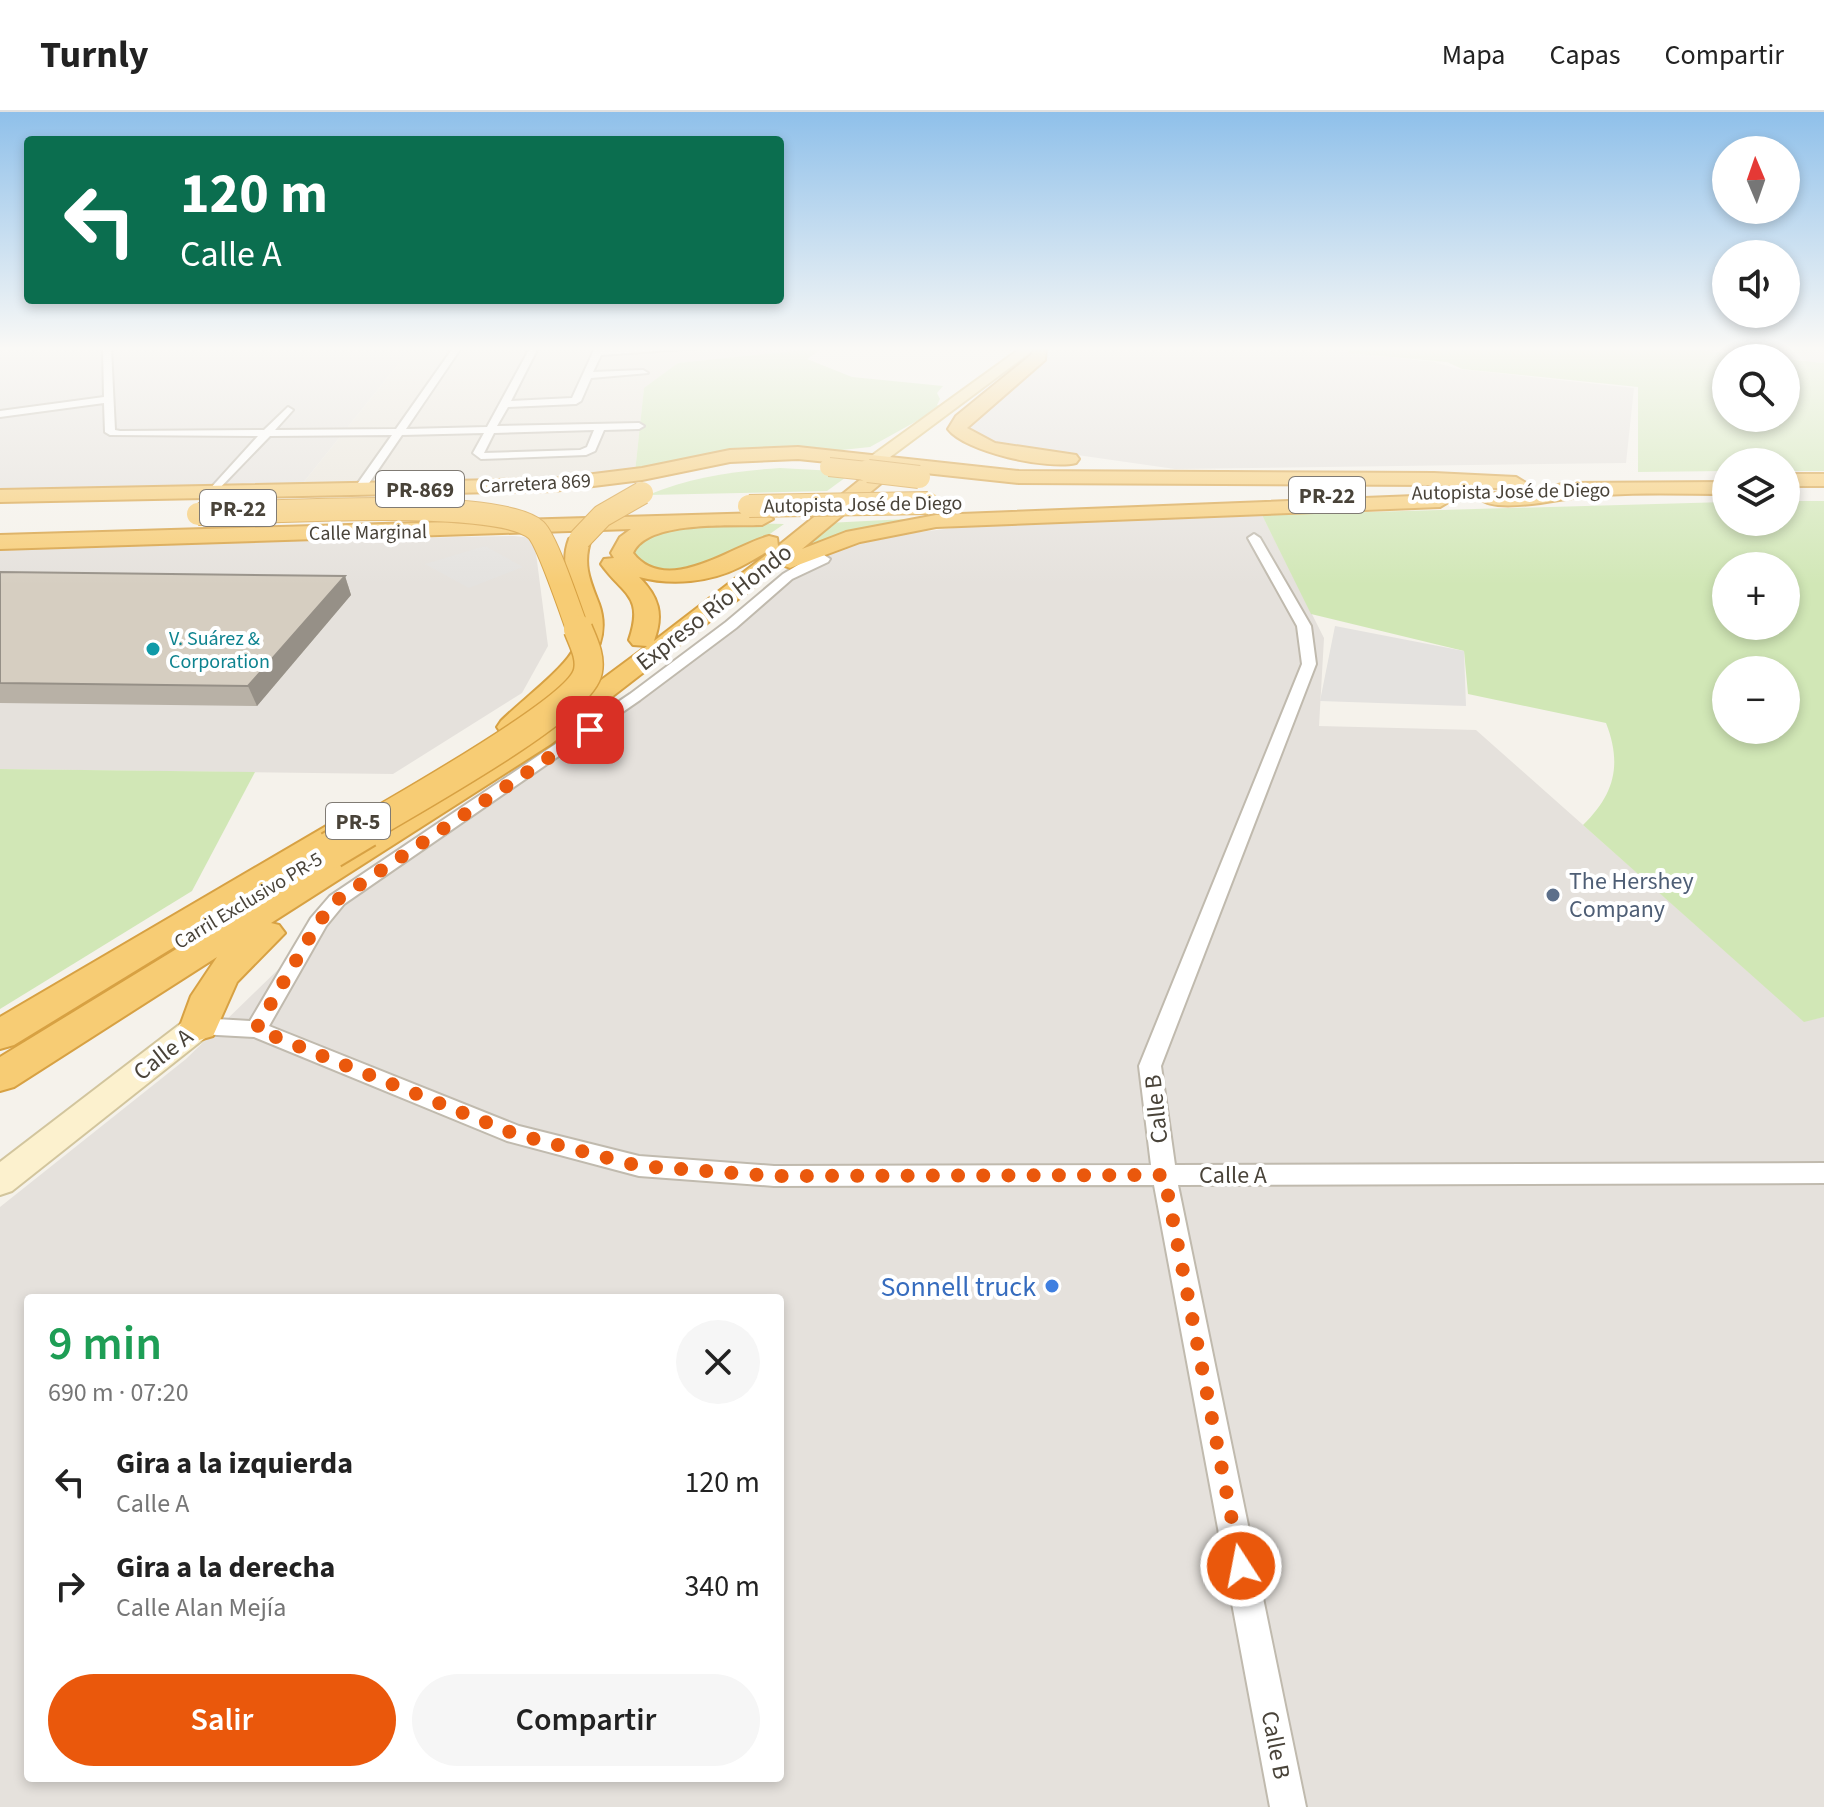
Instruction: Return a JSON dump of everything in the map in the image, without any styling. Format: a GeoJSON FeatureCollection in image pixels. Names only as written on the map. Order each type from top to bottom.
{"type":"FeatureCollection","features":[{"type":"Feature","properties":{"kind":"highway"},"geometry":{"type":"LineString","coordinates":[[959,427],[961,435],[991,447],[1173,476],[1516,483]]}},
{"type":"Feature","properties":{"kind":"highway","name":"Carretera 869"},"geometry":{"type":"LineString","coordinates":[[0,496],[54,495],[194,514],[359,490],[553,485],[642,474],[730,456],[798,453],[834,461],[889,455],[1040,478],[1173,476]]}},
{"type":"Feature","properties":{"kind":"highway","name":"Expreso Río Hondo"},"geometry":{"type":"LineString","coordinates":[[0,1035],[511,727],[642,640],[727,591],[769,543],[889,455]]}},
{"type":"Feature","properties":{"kind":"highway","name":"Expreso Río Hondo"},"geometry":{"type":"LineString","coordinates":[[0,1076],[486,775],[649,659],[889,455]]}},
{"type":"Feature","properties":{"kind":"highway"},"geometry":{"type":"LineString","coordinates":[[511,727],[571,672],[590,643],[591,617],[573,565],[580,539],[602,516],[652,497],[687,478],[732,469],[834,461],[930,493],[1019,486],[1141,491]]}},
{"type":"Feature","properties":{"kind":"highway"},"geometry":{"type":"LineString","coordinates":[[1800,480],[1824,480]]}},
{"type":"Feature","properties":{"kind":"highway","name":"Autopista José de Diego"},"geometry":{"type":"LineString","coordinates":[[989,495],[1712,481]]}},
{"type":"Feature","properties":{"kind":"highway"},"geometry":{"type":"LineString","coordinates":[[1800,487],[1824,487]]}},
{"type":"Feature","properties":{"kind":"highway","name":"Autopista José de Diego"},"geometry":{"type":"LineString","coordinates":[[0,523],[755,508],[930,493],[1712,488]]}},
{"type":"Feature","properties":{"kind":"highway"},"geometry":{"type":"LineString","coordinates":[[623,573],[727,591],[815,550],[867,534],[936,521],[1539,497],[1589,489]]}},
{"type":"Feature","properties":{"kind":"highway"},"geometry":{"type":"LineString","coordinates":[[553,528],[680,520],[755,508],[862,518],[1387,499],[1443,492]]}},
{"type":"Feature","properties":{"kind":"highway"},"geometry":{"type":"LineString","coordinates":[[54,495],[476,503]]}},
{"type":"Feature","properties":{"kind":"highway","name":"PR-22"},"geometry":{"type":"LineString","coordinates":[[0,513],[652,497]]}},
{"type":"Feature","properties":{"kind":"highway","name":"Autopista José de Diego"},"geometry":{"type":"LineString","coordinates":[[692,500],[755,508]]}},
{"type":"Feature","properties":{"kind":"highway"},"geometry":{"type":"LineString","coordinates":[[755,508],[652,529],[627,542],[622,553],[628,563],[637,568],[679,574],[715,569],[769,543]]}},
{"type":"Feature","properties":{"kind":"highway","name":"Carril Exclusivo PR-5"},"geometry":{"type":"LineString","coordinates":[[0,1052],[544,719],[582,685],[588,673],[588,655],[555,569],[534,526],[514,517],[457,509],[194,514]]}},
{"type":"Feature","properties":{"kind":"highway","name":"Calle Marginal"},"geometry":{"type":"LineString","coordinates":[[0,540],[194,514],[553,528]]}},
{"type":"Feature","properties":{"kind":"highway"},"geometry":{"type":"LineString","coordinates":[[553,528],[587,532],[599,538],[612,563],[642,593],[650,606],[649,622],[642,640]]}},
{"type":"Feature","properties":{"kind":"highway"},"geometry":{"type":"LineString","coordinates":[[199,1026],[215,984],[238,955],[486,775]]}},
{"type":"Feature","properties":{"kind":"main road","name":"PR-5"},"geometry":{"type":"LineString","coordinates":[[889,455],[925,427]]}},
{"type":"Feature","properties":{"kind":"main road","name":"PR-5"},"geometry":{"type":"LineString","coordinates":[[889,455],[931,427]]}},
{"type":"Feature","properties":{"kind":"street"},"geometry":{"type":"LineString","coordinates":[[110,427],[110,432],[266,434],[596,427]]}},
{"type":"Feature","properties":{"kind":"street"},"geometry":{"type":"LineString","coordinates":[[194,514],[272,427]]}},
{"type":"Feature","properties":{"kind":"street"},"geometry":{"type":"LineString","coordinates":[[359,490],[402,427]]}},
{"type":"Feature","properties":{"kind":"street"},"geometry":{"type":"LineString","coordinates":[[492,427],[478,453],[481,456],[582,453],[591,449],[600,427]]}},
{"type":"Feature","properties":{"kind":"street","name":"Calle B"},"geometry":{"type":"LineString","coordinates":[[1254,538],[1304,626],[1309,643],[1309,664],[1150,1066],[1164,1175],[1288,1807]]}},
{"type":"Feature","properties":{"kind":"street"},"geometry":{"type":"LineString","coordinates":[[256,1029],[318,923],[337,900],[606,719],[693,655],[800,567],[824,559]]}},
{"type":"Feature","properties":{"kind":"street","name":"Calle A"},"geometry":{"type":"LineString","coordinates":[[0,1181],[199,1026],[256,1029],[515,1134],[639,1166],[774,1176],[1824,1173]]}},
{"type":"Feature","properties":{"kind":"shaded area"},"geometry":{"type":"Polygon","coordinates":[[[0,427],[348,427],[299,488],[0,495],[0,427]]]}},
{"type":"Feature","properties":{"kind":"shaded area"},"geometry":{"type":"Polygon","coordinates":[[[348,427],[640,427],[635,472],[542,483],[299,488],[348,427]]]}},
{"type":"Feature","properties":{"kind":"shaded area"},"geometry":{"type":"Polygon","coordinates":[[[970,427],[1630,427],[1626,463],[1175,469],[986,442],[970,427]]]}},
{"type":"Feature","properties":{"kind":"shaded area"},"geometry":{"type":"Polygon","coordinates":[[[1262,515],[1324,638],[1319,726],[1476,730],[1804,1021],[1824,1017],[1824,1807],[0,1807],[0,1207],[186,1059],[354,896],[618,718],[777,589],[831,550],[902,534],[997,523],[1262,515]]]}},
{"type":"Feature","properties":{"kind":"shaded area"},"geometry":{"type":"Polygon","coordinates":[[[534,538],[548,646],[522,693],[393,774],[0,769],[0,546],[534,538]]]}},
{"type":"Feature","properties":{"kind":"shaded area"},"geometry":{"type":"Polygon","coordinates":[[[485,546],[523,567],[469,588],[425,564],[485,546]]]}},
{"type":"Feature","properties":{"kind":"shaded area"},"geometry":{"type":"Polygon","coordinates":[[[1335,626],[1464,651],[1466,706],[1320,701],[1335,626]]]}},
{"type":"Feature","properties":{"kind":"green space"},"geometry":{"type":"Polygon","coordinates":[[[640,427],[906,427],[870,447],[635,472],[640,427]]]}},
{"type":"Feature","properties":{"kind":"green space"},"geometry":{"type":"Polygon","coordinates":[[[1638,427],[1712,427],[1712,432],[1800,432],[1800,427],[1824,427],[1824,471],[1800,471],[1800,448],[1712,448],[1712,471],[1638,472],[1638,427]]]}},
{"type":"Feature","properties":{"kind":"green space"},"geometry":{"type":"Polygon","coordinates":[[[780,468],[853,472],[827,491],[648,495],[713,476],[780,468]]]}},
{"type":"Feature","properties":{"kind":"green space"},"geometry":{"type":"Polygon","coordinates":[[[1800,501],[1824,501],[1824,1017],[1804,1022],[1583,825],[1602,802],[1612,778],[1614,752],[1606,723],[1468,694],[1464,651],[1311,614],[1262,515],[1712,502],[1712,536],[1800,536],[1800,501]]]}},
{"type":"Feature","properties":{"kind":"green space"},"geometry":{"type":"Polygon","coordinates":[[[926,518],[791,556],[827,523],[926,518]]]}},
{"type":"Feature","properties":{"kind":"green space"},"geometry":{"type":"Polygon","coordinates":[[[784,524],[744,552],[681,571],[655,570],[632,557],[636,542],[661,530],[690,525],[784,524]]]}},
{"type":"Feature","properties":{"kind":"green space"},"geometry":{"type":"Polygon","coordinates":[[[0,769],[255,772],[192,891],[0,1009],[0,769]]]}},
{"type":"Feature","properties":{"kind":"building","name":"V. Suárez & Corporation"},"geometry":{"type":"Polygon","coordinates":[[[0,572],[345,576],[248,686],[0,683],[0,572]]]}},
{"type":"Feature","properties":{"kind":"place","name":"V. Suárez & Corporation"},"geometry":{"type":"Point","coordinates":[153,649]}},
{"type":"Feature","properties":{"kind":"place","name":"The Hershey Company"},"geometry":{"type":"Point","coordinates":[1553,895]}},
{"type":"Feature","properties":{"kind":"place","name":"Sonnell truck"},"geometry":{"type":"Point","coordinates":[1052,1286]}},
{"type":"Feature","properties":{"kind":"route"},"geometry":{"type":"LineString","coordinates":[[590,730],[337,900],[318,923],[256,1029],[515,1134],[639,1166],[774,1176],[1164,1175],[1241,1566]]}}]}
